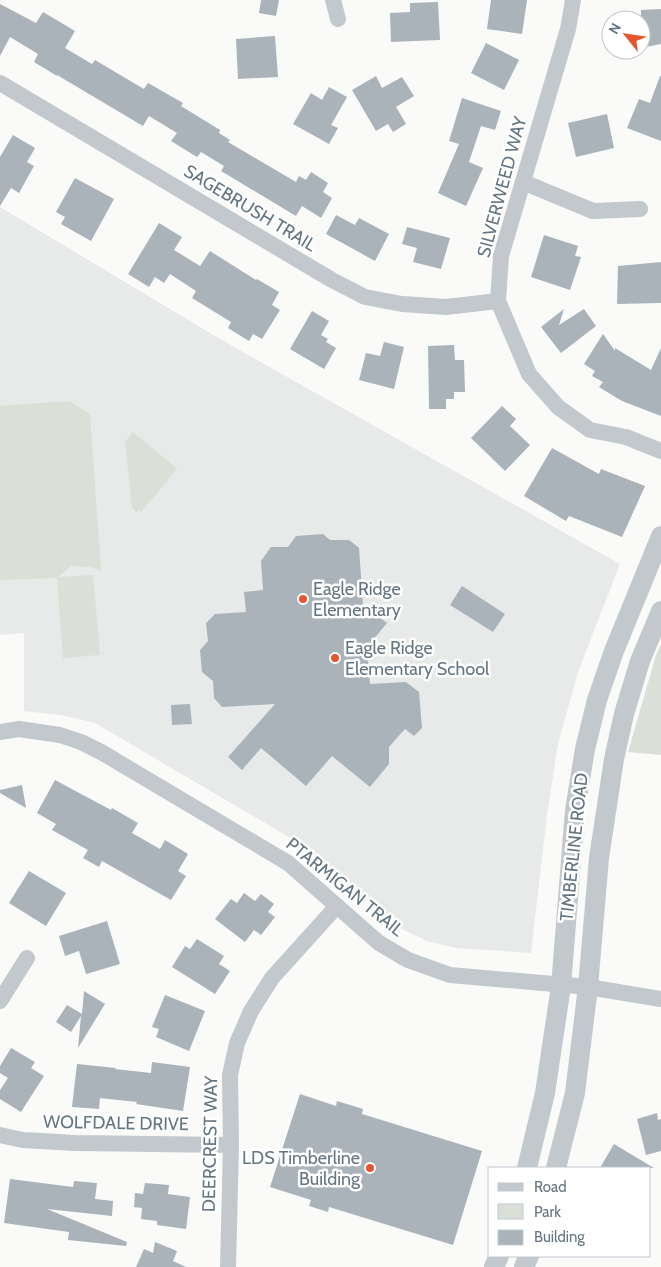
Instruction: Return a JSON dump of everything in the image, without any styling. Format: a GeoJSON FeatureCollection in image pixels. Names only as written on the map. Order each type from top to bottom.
{"type":"FeatureCollection","features":[{"type":"Feature","properties":{"kind":"street"},"geometry":{"type":"LineString","coordinates":[[333,0],[338,19]]}},
{"type":"Feature","properties":{"kind":"street","name":"SILVERWEED WAY"},"geometry":{"type":"LineString","coordinates":[[573,0],[568,28],[501,256],[498,301],[529,374],[558,407],[590,430],[626,437],[661,451]]}},
{"type":"Feature","properties":{"kind":"street","name":"SAGEBRUSH TRAIL"},"geometry":{"type":"LineString","coordinates":[[0,83],[332,280],[365,297],[402,304],[446,307],[498,301]]}},
{"type":"Feature","properties":{"kind":"street"},"geometry":{"type":"LineString","coordinates":[[523,182],[593,211],[640,210]]}},
{"type":"Feature","properties":{"kind":"street","name":"TIMBERLINE ROAD"},"geometry":{"type":"LineString","coordinates":[[527,1167],[545,1093],[562,986],[575,810],[585,749],[597,700],[614,651],[661,536]]}},
{"type":"Feature","properties":{"kind":"street","name":"TIMBERLINE ROAD"},"geometry":{"type":"LineString","coordinates":[[556,1167],[576,1093],[588,987],[599,858],[614,758],[624,714],[640,661],[661,612]]}},
{"type":"Feature","properties":{"kind":"street","name":"PTARMIGAN TRAIL"},"geometry":{"type":"LineString","coordinates":[[0,732],[19,729],[60,735],[81,742],[101,752],[288,863],[379,943],[408,960],[450,975],[588,987],[661,999]]}},
{"type":"Feature","properties":{"kind":"street","name":"DEERCREST WAY"},"geometry":{"type":"LineString","coordinates":[[228,1267],[231,1145],[230,1075],[237,1043],[250,1011],[272,978],[337,906]]}},
{"type":"Feature","properties":{"kind":"street"},"geometry":{"type":"LineString","coordinates":[[0,1001],[27,958]]}},
{"type":"Feature","properties":{"kind":"street","name":"WOLFDALE DRIVE"},"geometry":{"type":"LineString","coordinates":[[0,1134],[23,1140],[75,1143],[231,1145]]}},
{"type":"Feature","properties":{"kind":"shaded area","name":"Eagle Ridge Elementary"},"geometry":{"type":"Polygon","coordinates":[[[0,207],[220,339],[620,564],[578,672],[558,744],[547,815],[531,953],[456,948],[427,941],[402,929],[304,846],[95,723],[61,715],[24,711],[24,633],[0,635],[0,207]]]}},
{"type":"Feature","properties":{"kind":"green space"},"geometry":{"type":"Polygon","coordinates":[[[69,401],[90,414],[101,571],[92,567],[71,566],[58,577],[93,575],[100,655],[63,658],[57,578],[0,580],[0,406],[69,401]]]}},
{"type":"Feature","properties":{"kind":"green space"},"geometry":{"type":"Polygon","coordinates":[[[133,432],[177,469],[141,512],[139,510],[136,512],[132,508],[125,442],[133,432]]]}},
{"type":"Feature","properties":{"kind":"green space"},"geometry":{"type":"Polygon","coordinates":[[[661,644],[661,755],[628,752],[656,655],[661,644]]]}},
{"type":"Feature","properties":{"kind":"building"},"geometry":{"type":"Polygon","coordinates":[[[261,0],[279,0],[276,16],[259,13],[261,0]]]}},
{"type":"Feature","properties":{"kind":"building"},"geometry":{"type":"Polygon","coordinates":[[[491,0],[527,0],[522,34],[487,29],[491,0]]]}},
{"type":"Feature","properties":{"kind":"building"},"geometry":{"type":"Polygon","coordinates":[[[438,2],[440,40],[391,42],[390,13],[410,12],[410,3],[438,2]]]}},
{"type":"Feature","properties":{"kind":"building"},"geometry":{"type":"Polygon","coordinates":[[[0,4],[36,23],[43,12],[75,31],[65,48],[92,64],[95,60],[144,89],[148,83],[183,103],[181,106],[220,130],[219,133],[230,140],[228,142],[296,182],[299,176],[306,180],[311,172],[328,183],[323,192],[332,198],[321,218],[302,206],[296,216],[221,171],[224,166],[201,152],[197,157],[171,141],[177,133],[149,116],[143,126],[34,62],[38,54],[10,37],[0,56],[0,4]]]}},
{"type":"Feature","properties":{"kind":"building"},"geometry":{"type":"Polygon","coordinates":[[[661,9],[661,44],[651,46],[651,10],[641,10],[661,9]]]}},
{"type":"Feature","properties":{"kind":"building"},"geometry":{"type":"Polygon","coordinates":[[[275,36],[278,77],[238,79],[236,39],[275,36]]]}},
{"type":"Feature","properties":{"kind":"building"},"geometry":{"type":"Polygon","coordinates":[[[486,43],[519,60],[504,90],[471,73],[486,43]]]}},
{"type":"Feature","properties":{"kind":"building"},"geometry":{"type":"Polygon","coordinates":[[[376,76],[382,88],[402,77],[414,96],[396,107],[406,124],[393,132],[388,124],[376,131],[352,90],[376,76]]]}},
{"type":"Feature","properties":{"kind":"building"},"geometry":{"type":"Polygon","coordinates":[[[660,76],[661,141],[627,128],[639,99],[650,103],[660,76]]]}},
{"type":"Feature","properties":{"kind":"building"},"geometry":{"type":"Polygon","coordinates":[[[329,87],[347,97],[331,125],[338,128],[329,144],[293,124],[311,93],[322,100],[329,87]]]}},
{"type":"Feature","properties":{"kind":"building"},"geometry":{"type":"Polygon","coordinates":[[[462,98],[501,111],[495,130],[481,126],[469,162],[483,168],[466,206],[438,193],[459,144],[449,141],[462,98]]]}},
{"type":"Feature","properties":{"kind":"building"},"geometry":{"type":"Polygon","coordinates":[[[607,114],[614,148],[576,157],[568,123],[607,114]]]}},
{"type":"Feature","properties":{"kind":"building"},"geometry":{"type":"Polygon","coordinates":[[[13,135],[35,148],[27,162],[34,166],[19,193],[11,188],[0,206],[0,157],[13,135]]]}},
{"type":"Feature","properties":{"kind":"building"},"geometry":{"type":"Polygon","coordinates":[[[75,178],[114,199],[91,241],[61,224],[65,217],[56,212],[75,178]]]}},
{"type":"Feature","properties":{"kind":"building"},"geometry":{"type":"Polygon","coordinates":[[[336,215],[355,225],[359,218],[389,234],[375,261],[326,234],[336,215]]]}},
{"type":"Feature","properties":{"kind":"building"},"geometry":{"type":"Polygon","coordinates":[[[159,223],[182,237],[174,250],[200,266],[210,251],[279,292],[272,305],[280,310],[262,339],[253,334],[249,341],[228,328],[231,322],[192,298],[196,291],[170,274],[164,283],[155,277],[149,287],[128,274],[159,223]]]}},
{"type":"Feature","properties":{"kind":"building"},"geometry":{"type":"Polygon","coordinates":[[[407,227],[450,238],[441,269],[413,262],[417,248],[402,244],[407,227]]]}},
{"type":"Feature","properties":{"kind":"building"},"geometry":{"type":"Polygon","coordinates":[[[544,235],[578,246],[575,256],[581,257],[570,290],[531,277],[544,235]]]}},
{"type":"Feature","properties":{"kind":"building"},"geometry":{"type":"Polygon","coordinates":[[[661,262],[661,303],[617,304],[618,266],[661,262]]]}},
{"type":"Feature","properties":{"kind":"building"},"geometry":{"type":"Polygon","coordinates":[[[564,309],[559,325],[584,309],[596,326],[561,353],[541,327],[564,309]]]}},
{"type":"Feature","properties":{"kind":"building"},"geometry":{"type":"Polygon","coordinates":[[[312,311],[329,321],[321,335],[328,339],[326,342],[336,348],[324,369],[290,349],[312,311]]]}},
{"type":"Feature","properties":{"kind":"building"},"geometry":{"type":"Polygon","coordinates":[[[603,334],[615,351],[615,348],[651,370],[661,348],[661,416],[622,401],[599,387],[603,382],[592,376],[595,371],[584,364],[603,334]]]}},
{"type":"Feature","properties":{"kind":"building"},"geometry":{"type":"Polygon","coordinates":[[[384,342],[404,347],[394,389],[359,380],[366,353],[380,356],[384,342]]]}},
{"type":"Feature","properties":{"kind":"building"},"geometry":{"type":"Polygon","coordinates":[[[454,345],[455,360],[464,360],[465,392],[454,392],[454,399],[446,399],[446,409],[429,409],[428,346],[454,345]]]}},
{"type":"Feature","properties":{"kind":"building"},"geometry":{"type":"Polygon","coordinates":[[[502,406],[516,419],[510,426],[530,445],[505,471],[471,438],[502,406]]]}},
{"type":"Feature","properties":{"kind":"building"},"geometry":{"type":"Polygon","coordinates":[[[552,448],[599,474],[601,469],[645,486],[622,537],[569,516],[566,521],[524,496],[552,448]]]}},
{"type":"Feature","properties":{"kind":"building"},"geometry":{"type":"Polygon","coordinates":[[[323,534],[330,540],[349,540],[359,548],[363,605],[387,623],[367,647],[370,684],[406,682],[419,692],[422,728],[414,736],[405,729],[389,747],[389,764],[370,787],[332,756],[306,786],[261,748],[242,770],[228,757],[275,704],[222,707],[214,698],[213,681],[202,672],[200,650],[208,641],[206,623],[215,614],[246,612],[244,592],[263,590],[261,561],[271,547],[288,547],[296,536],[323,534]]]}},
{"type":"Feature","properties":{"kind":"building"},"geometry":{"type":"Polygon","coordinates":[[[462,586],[505,614],[493,632],[450,605],[462,586]]]}},
{"type":"Feature","properties":{"kind":"building"},"geometry":{"type":"Polygon","coordinates":[[[190,704],[192,724],[172,725],[171,705],[190,704]]]}},
{"type":"Feature","properties":{"kind":"building"},"geometry":{"type":"Polygon","coordinates":[[[55,780],[138,823],[132,833],[160,849],[165,840],[188,854],[178,871],[186,876],[171,900],[102,861],[99,867],[83,858],[88,850],[52,830],[56,824],[37,813],[55,780]]]}},
{"type":"Feature","properties":{"kind":"building"},"geometry":{"type":"Polygon","coordinates":[[[22,785],[26,808],[0,793],[0,790],[22,785]]]}},
{"type":"Feature","properties":{"kind":"building"},"geometry":{"type":"Polygon","coordinates":[[[29,871],[66,893],[46,926],[9,903],[29,871]]]}},
{"type":"Feature","properties":{"kind":"building"},"geometry":{"type":"Polygon","coordinates":[[[244,893],[255,901],[261,894],[274,904],[268,912],[275,917],[261,935],[254,930],[245,942],[215,919],[231,899],[237,903],[244,893]]]}},
{"type":"Feature","properties":{"kind":"building"},"geometry":{"type":"Polygon","coordinates":[[[107,921],[120,964],[86,974],[79,951],[65,956],[59,936],[107,921]]]}},
{"type":"Feature","properties":{"kind":"building"},"geometry":{"type":"Polygon","coordinates":[[[197,939],[224,956],[219,964],[230,971],[215,994],[172,967],[185,946],[190,949],[197,939]]]}},
{"type":"Feature","properties":{"kind":"building"},"geometry":{"type":"Polygon","coordinates":[[[84,991],[105,1004],[78,1048],[81,1016],[71,1032],[56,1022],[67,1005],[82,1014],[84,991]]]}},
{"type":"Feature","properties":{"kind":"building"},"geometry":{"type":"Polygon","coordinates":[[[165,995],[205,1011],[189,1051],[156,1037],[159,1029],[152,1027],[165,995]]]}},
{"type":"Feature","properties":{"kind":"building"},"geometry":{"type":"Polygon","coordinates":[[[11,1048],[35,1062],[31,1068],[44,1076],[21,1112],[0,1099],[0,1090],[8,1078],[0,1073],[0,1066],[11,1048]]]}},
{"type":"Feature","properties":{"kind":"building"},"geometry":{"type":"Polygon","coordinates":[[[152,1062],[190,1067],[183,1111],[136,1104],[137,1102],[100,1098],[99,1109],[72,1107],[77,1064],[151,1073],[152,1062]]]}},
{"type":"Feature","properties":{"kind":"building","name":"LDS Timberline Building"},"geometry":{"type":"Polygon","coordinates":[[[300,1094],[336,1106],[337,1101],[363,1109],[362,1114],[482,1151],[453,1245],[329,1207],[328,1212],[309,1206],[311,1200],[270,1187],[300,1094]]]}},
{"type":"Feature","properties":{"kind":"building"},"geometry":{"type":"Polygon","coordinates":[[[657,1113],[658,1120],[661,1119],[661,1151],[646,1155],[637,1119],[657,1113]]]}},
{"type":"Feature","properties":{"kind":"building"},"geometry":{"type":"Polygon","coordinates":[[[614,1144],[654,1168],[651,1167],[601,1167],[614,1144]]]}},
{"type":"Feature","properties":{"kind":"building"},"geometry":{"type":"Polygon","coordinates":[[[10,1179],[73,1187],[74,1181],[97,1183],[95,1199],[113,1201],[112,1216],[47,1209],[127,1242],[126,1246],[68,1240],[69,1232],[4,1223],[10,1179]]]}},
{"type":"Feature","properties":{"kind":"building"},"geometry":{"type":"Polygon","coordinates":[[[145,1183],[169,1185],[168,1194],[190,1197],[186,1229],[157,1225],[157,1221],[141,1219],[142,1208],[134,1207],[135,1193],[143,1194],[145,1183]]]}},
{"type":"Feature","properties":{"kind":"building"},"geometry":{"type":"Polygon","coordinates":[[[155,1242],[177,1251],[173,1261],[186,1267],[136,1267],[144,1249],[153,1253],[155,1242]]]}},
{"type":"Feature","properties":{"kind":"place","name":"Eagle Ridge Elementary"},"geometry":{"type":"Point","coordinates":[303,599]}},
{"type":"Feature","properties":{"kind":"place","name":"Eagle Ridge Elementary School"},"geometry":{"type":"Point","coordinates":[335,658]}},
{"type":"Feature","properties":{"kind":"place","name":"LDS Timberline Building"},"geometry":{"type":"Point","coordinates":[370,1168]}}]}
